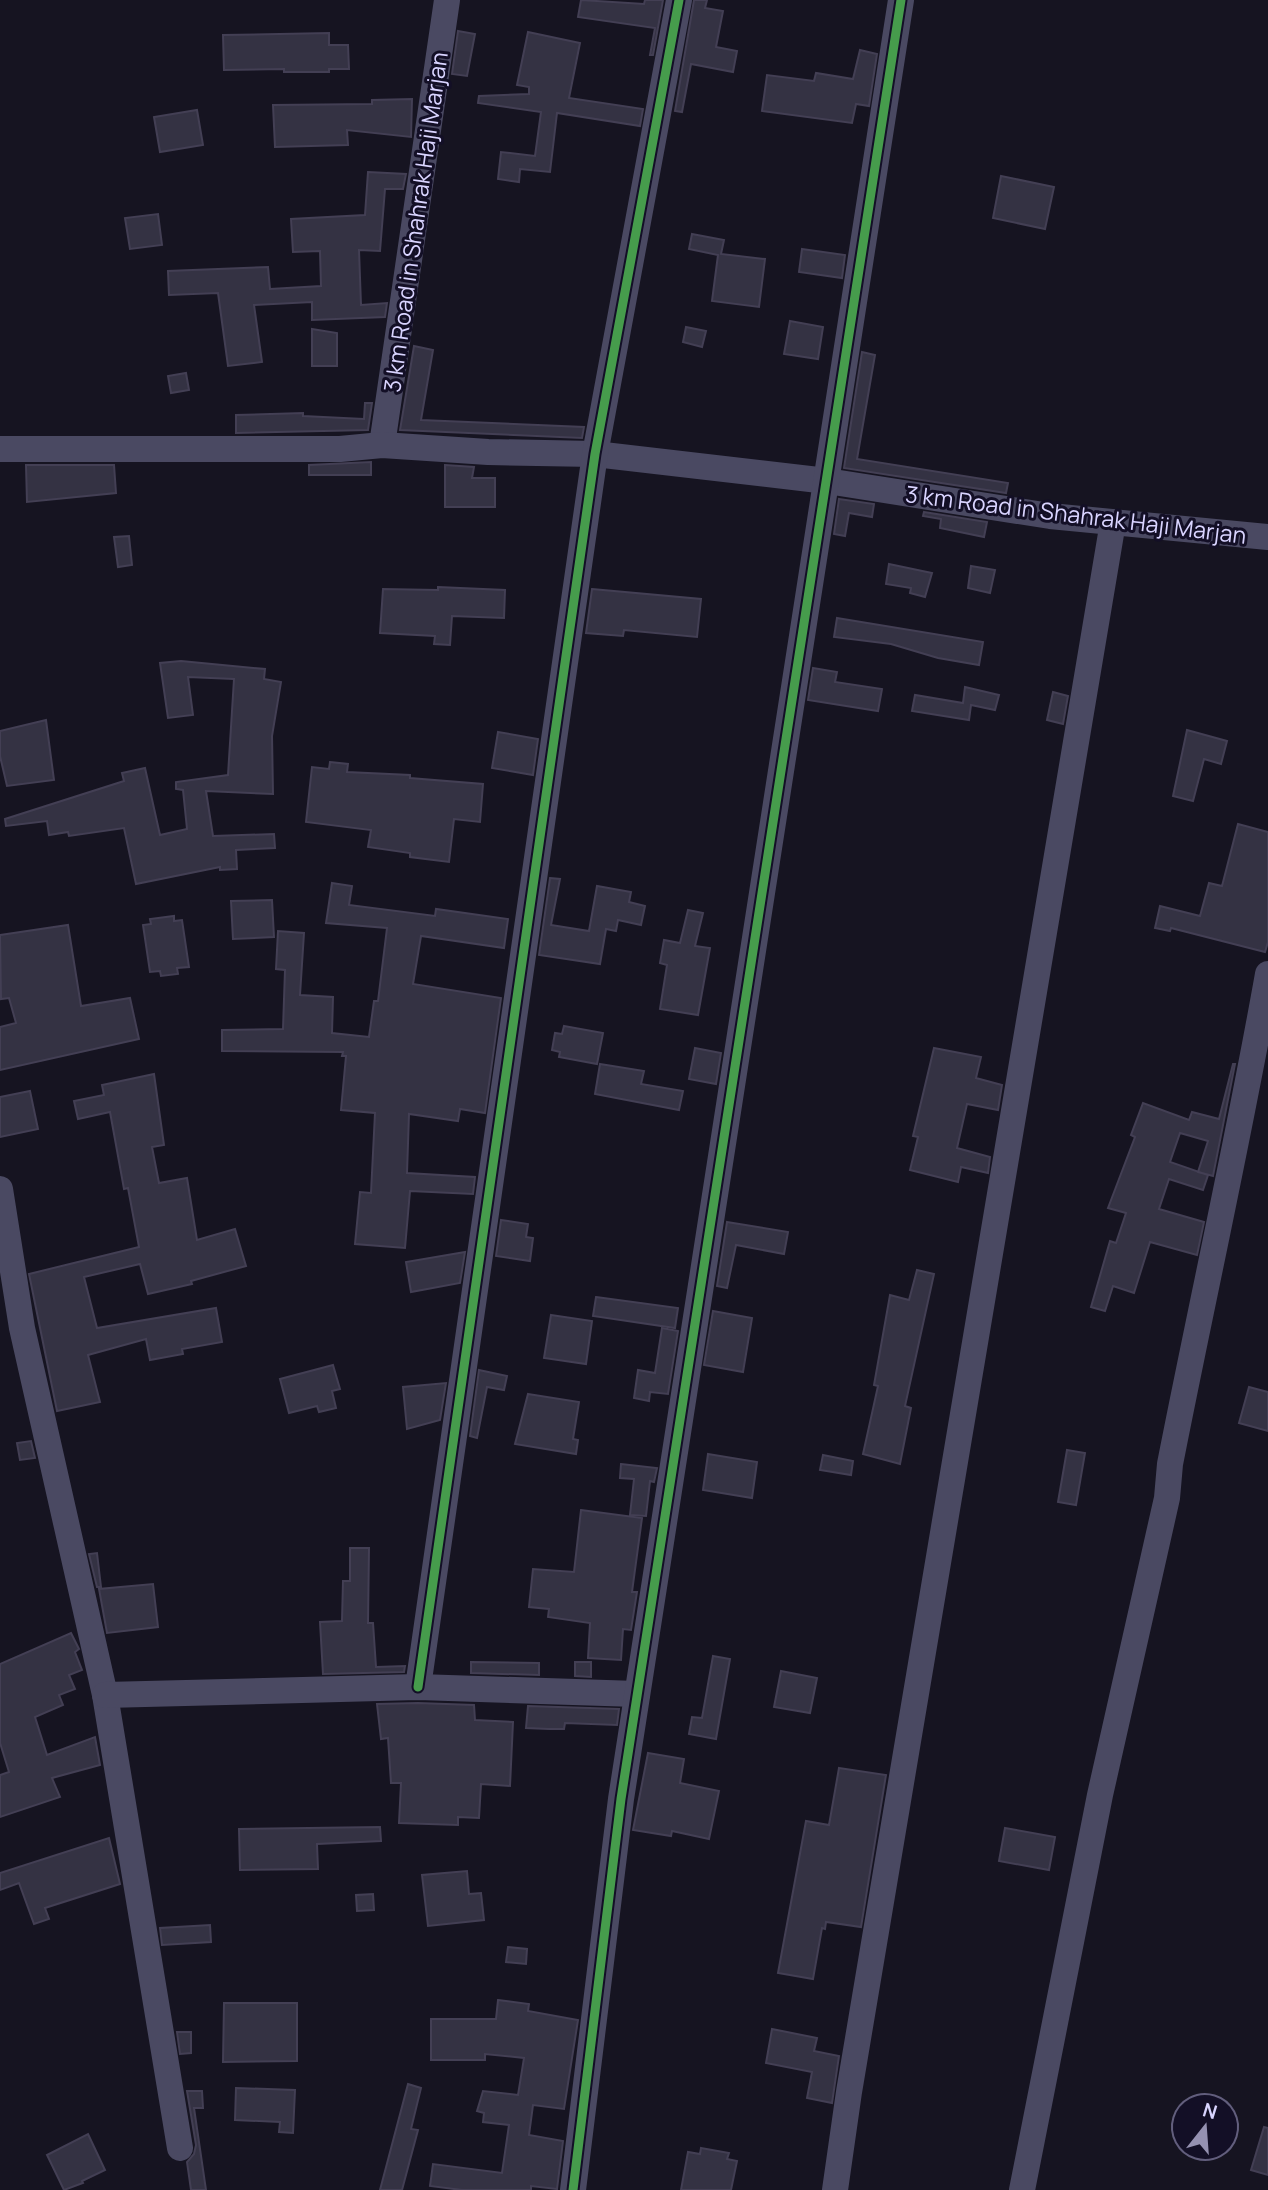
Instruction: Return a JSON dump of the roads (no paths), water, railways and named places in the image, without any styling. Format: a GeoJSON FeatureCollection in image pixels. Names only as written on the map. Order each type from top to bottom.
{"type":"FeatureCollection","features":[{"type":"Feature","properties":{"kind":"street","name":"3 km Road in Shahrak Haji Marjan"},"geometry":{"type":"LineString","coordinates":[[382,445],[447,0]]}},
{"type":"Feature","properties":{"kind":"street"},"geometry":{"type":"LineString","coordinates":[[418,1688],[596,454],[679,0]]}},
{"type":"Feature","properties":{"kind":"street"},"geometry":{"type":"LineString","coordinates":[[573,2190],[621,1799],[901,0]]}},
{"type":"Feature","properties":{"kind":"street","name":"3 km Road in Shahrak Haji Marjan"},"geometry":{"type":"LineString","coordinates":[[0,449],[340,449],[382,445],[488,452],[596,454],[827,481],[1049,516],[1268,537]]}},
{"type":"Feature","properties":{"kind":"street"},"geometry":{"type":"LineString","coordinates":[[835,2190],[1113,522]]}},
{"type":"Feature","properties":{"kind":"street"},"geometry":{"type":"LineString","coordinates":[[1021,2190],[1100,1795],[1167,1498],[1170,1464],[1213,1246],[1258,1093],[1268,974]]}},
{"type":"Feature","properties":{"kind":"street"},"geometry":{"type":"LineString","coordinates":[[0,1189],[22,1328],[105,1695],[180,2148]]}},
{"type":"Feature","properties":{"kind":"street"},"geometry":{"type":"LineString","coordinates":[[105,1695],[418,1688],[637,1694]]}}]}
